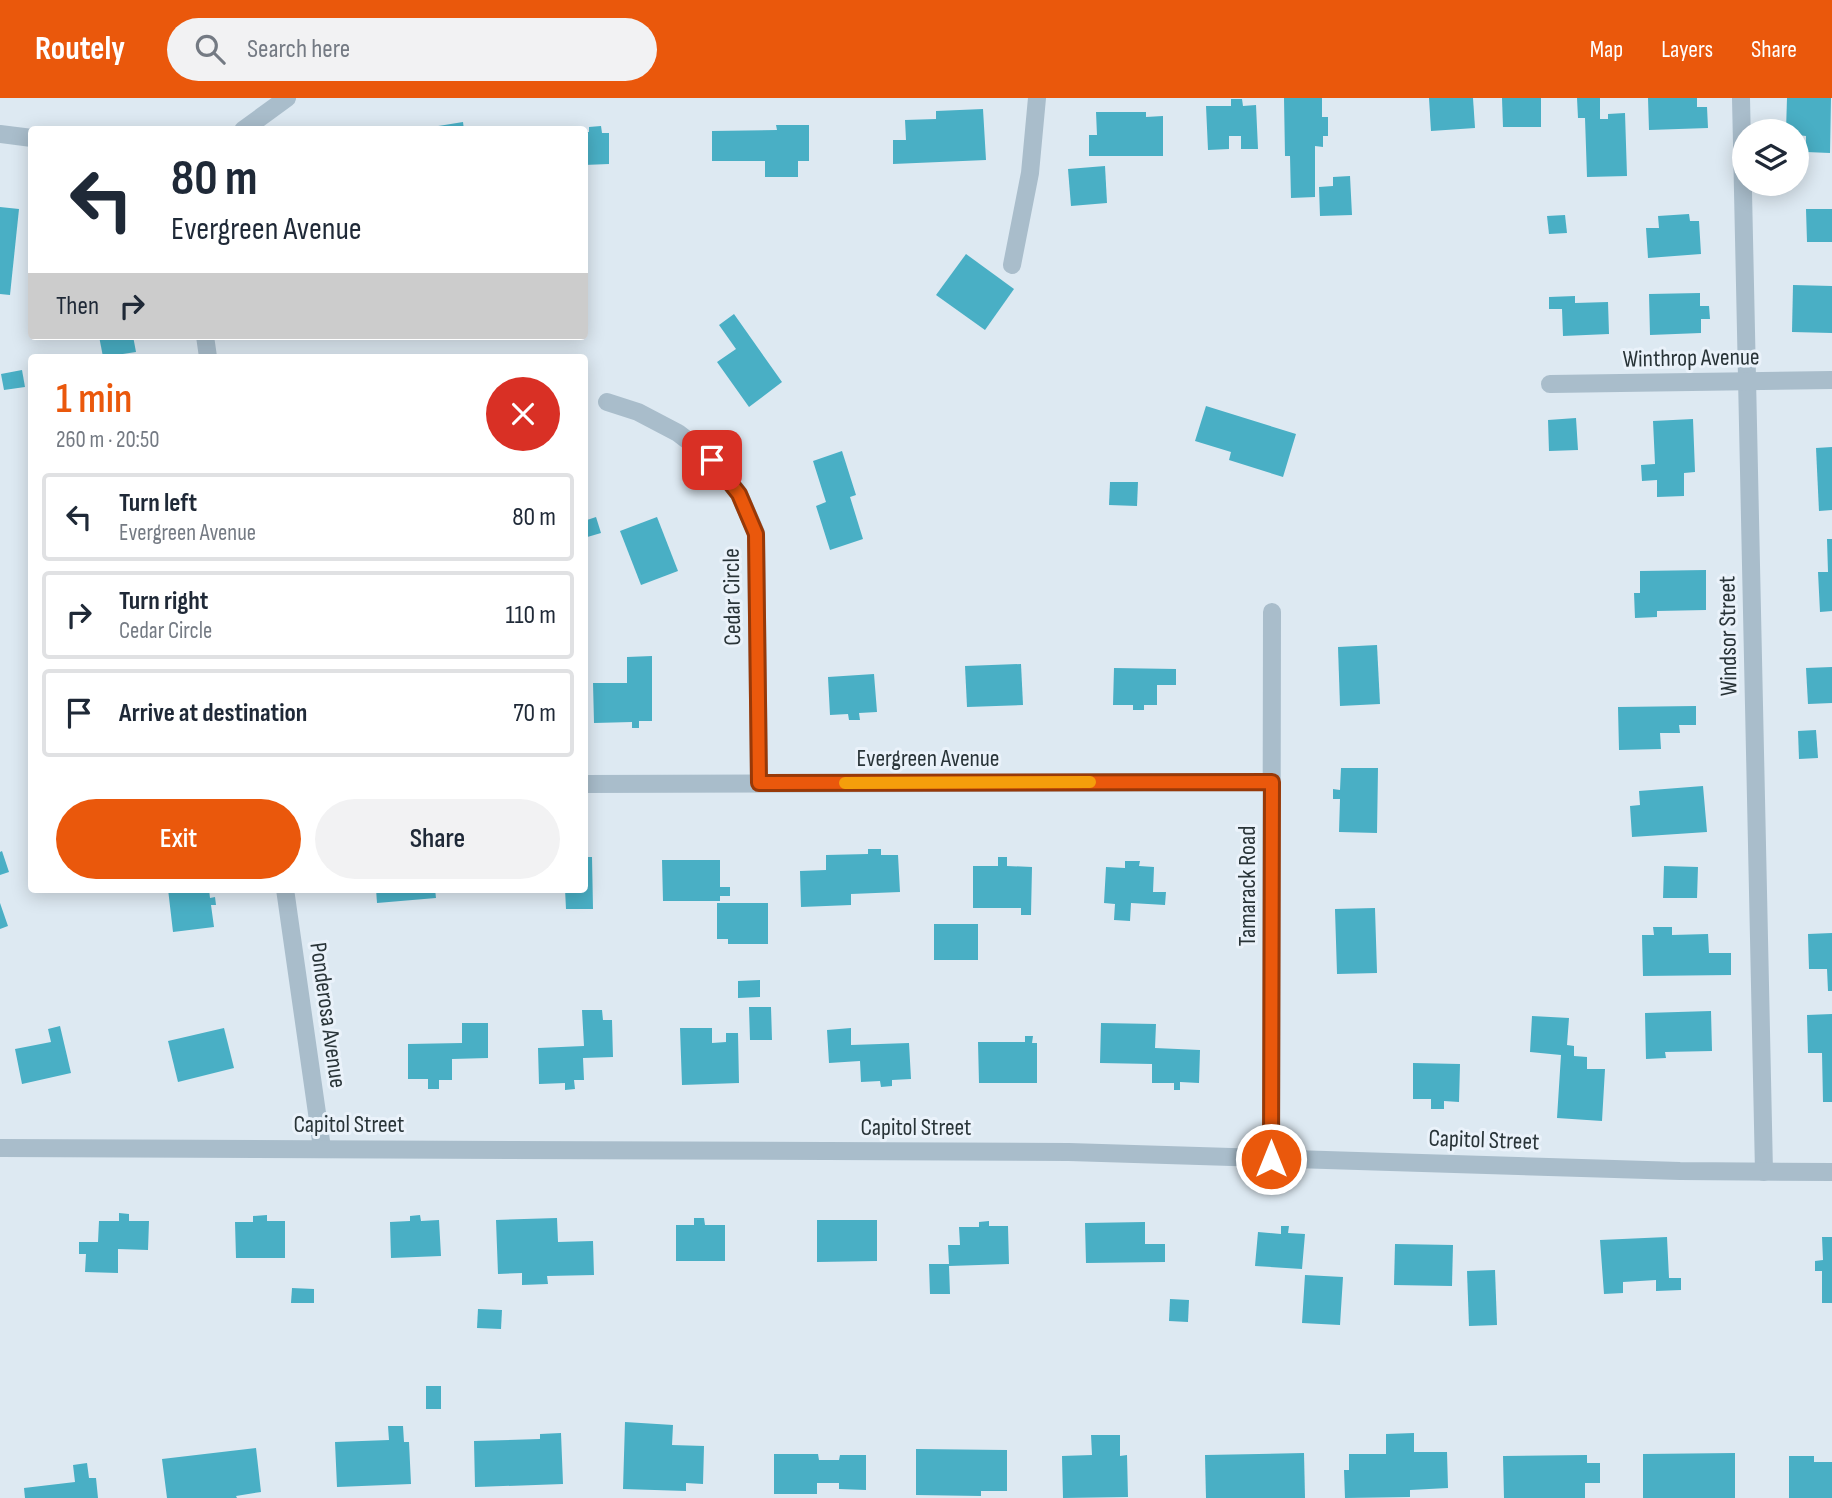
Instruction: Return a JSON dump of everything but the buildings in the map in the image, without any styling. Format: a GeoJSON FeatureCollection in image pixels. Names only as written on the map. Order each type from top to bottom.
{"type":"FeatureCollection","features":[{"type":"Feature","properties":{"kind":"street"},"geometry":{"type":"LineString","coordinates":[[248,126],[287,98]]}},
{"type":"Feature","properties":{"kind":"street"},"geometry":{"type":"LineString","coordinates":[[1012,265],[1030,173],[1037,98]]}},
{"type":"Feature","properties":{"kind":"street","name":"Windsor Street"},"geometry":{"type":"LineString","coordinates":[[1741,98],[1764,1172]]}},
{"type":"Feature","properties":{"kind":"street"},"geometry":{"type":"LineString","coordinates":[[0,134],[28,138]]}},
{"type":"Feature","properties":{"kind":"street","name":"Winthrop Avenue"},"geometry":{"type":"LineString","coordinates":[[1550,384],[1832,380]]}},
{"type":"Feature","properties":{"kind":"street","name":"Cedar Circle"},"geometry":{"type":"LineString","coordinates":[[607,402],[638,412],[678,433],[712,460],[739,494],[756,534],[759,783]]}},
{"type":"Feature","properties":{"kind":"street","name":"Tamarack Road"},"geometry":{"type":"LineString","coordinates":[[1271,1159],[1272,612]]}},
{"type":"Feature","properties":{"kind":"street","name":"Evergreen Avenue"},"geometry":{"type":"LineString","coordinates":[[588,784],[1272,782]]}},
{"type":"Feature","properties":{"kind":"street","name":"Ponderosa Avenue"},"geometry":{"type":"LineString","coordinates":[[286,893],[322,1148]]}},
{"type":"Feature","properties":{"kind":"street","name":"Capitol Street"},"geometry":{"type":"LineString","coordinates":[[0,1148],[1069,1152],[1832,1172]]}},
{"type":"Feature","properties":{"kind":"slow traffic"},"geometry":{"type":"LineString","coordinates":[[845,783],[1090,782]]}},
{"type":"Feature","properties":{"kind":"route"},"geometry":{"type":"LineString","coordinates":[[712,460],[739,494],[756,534],[759,783],[1272,782],[1271,1159]]}}]}
